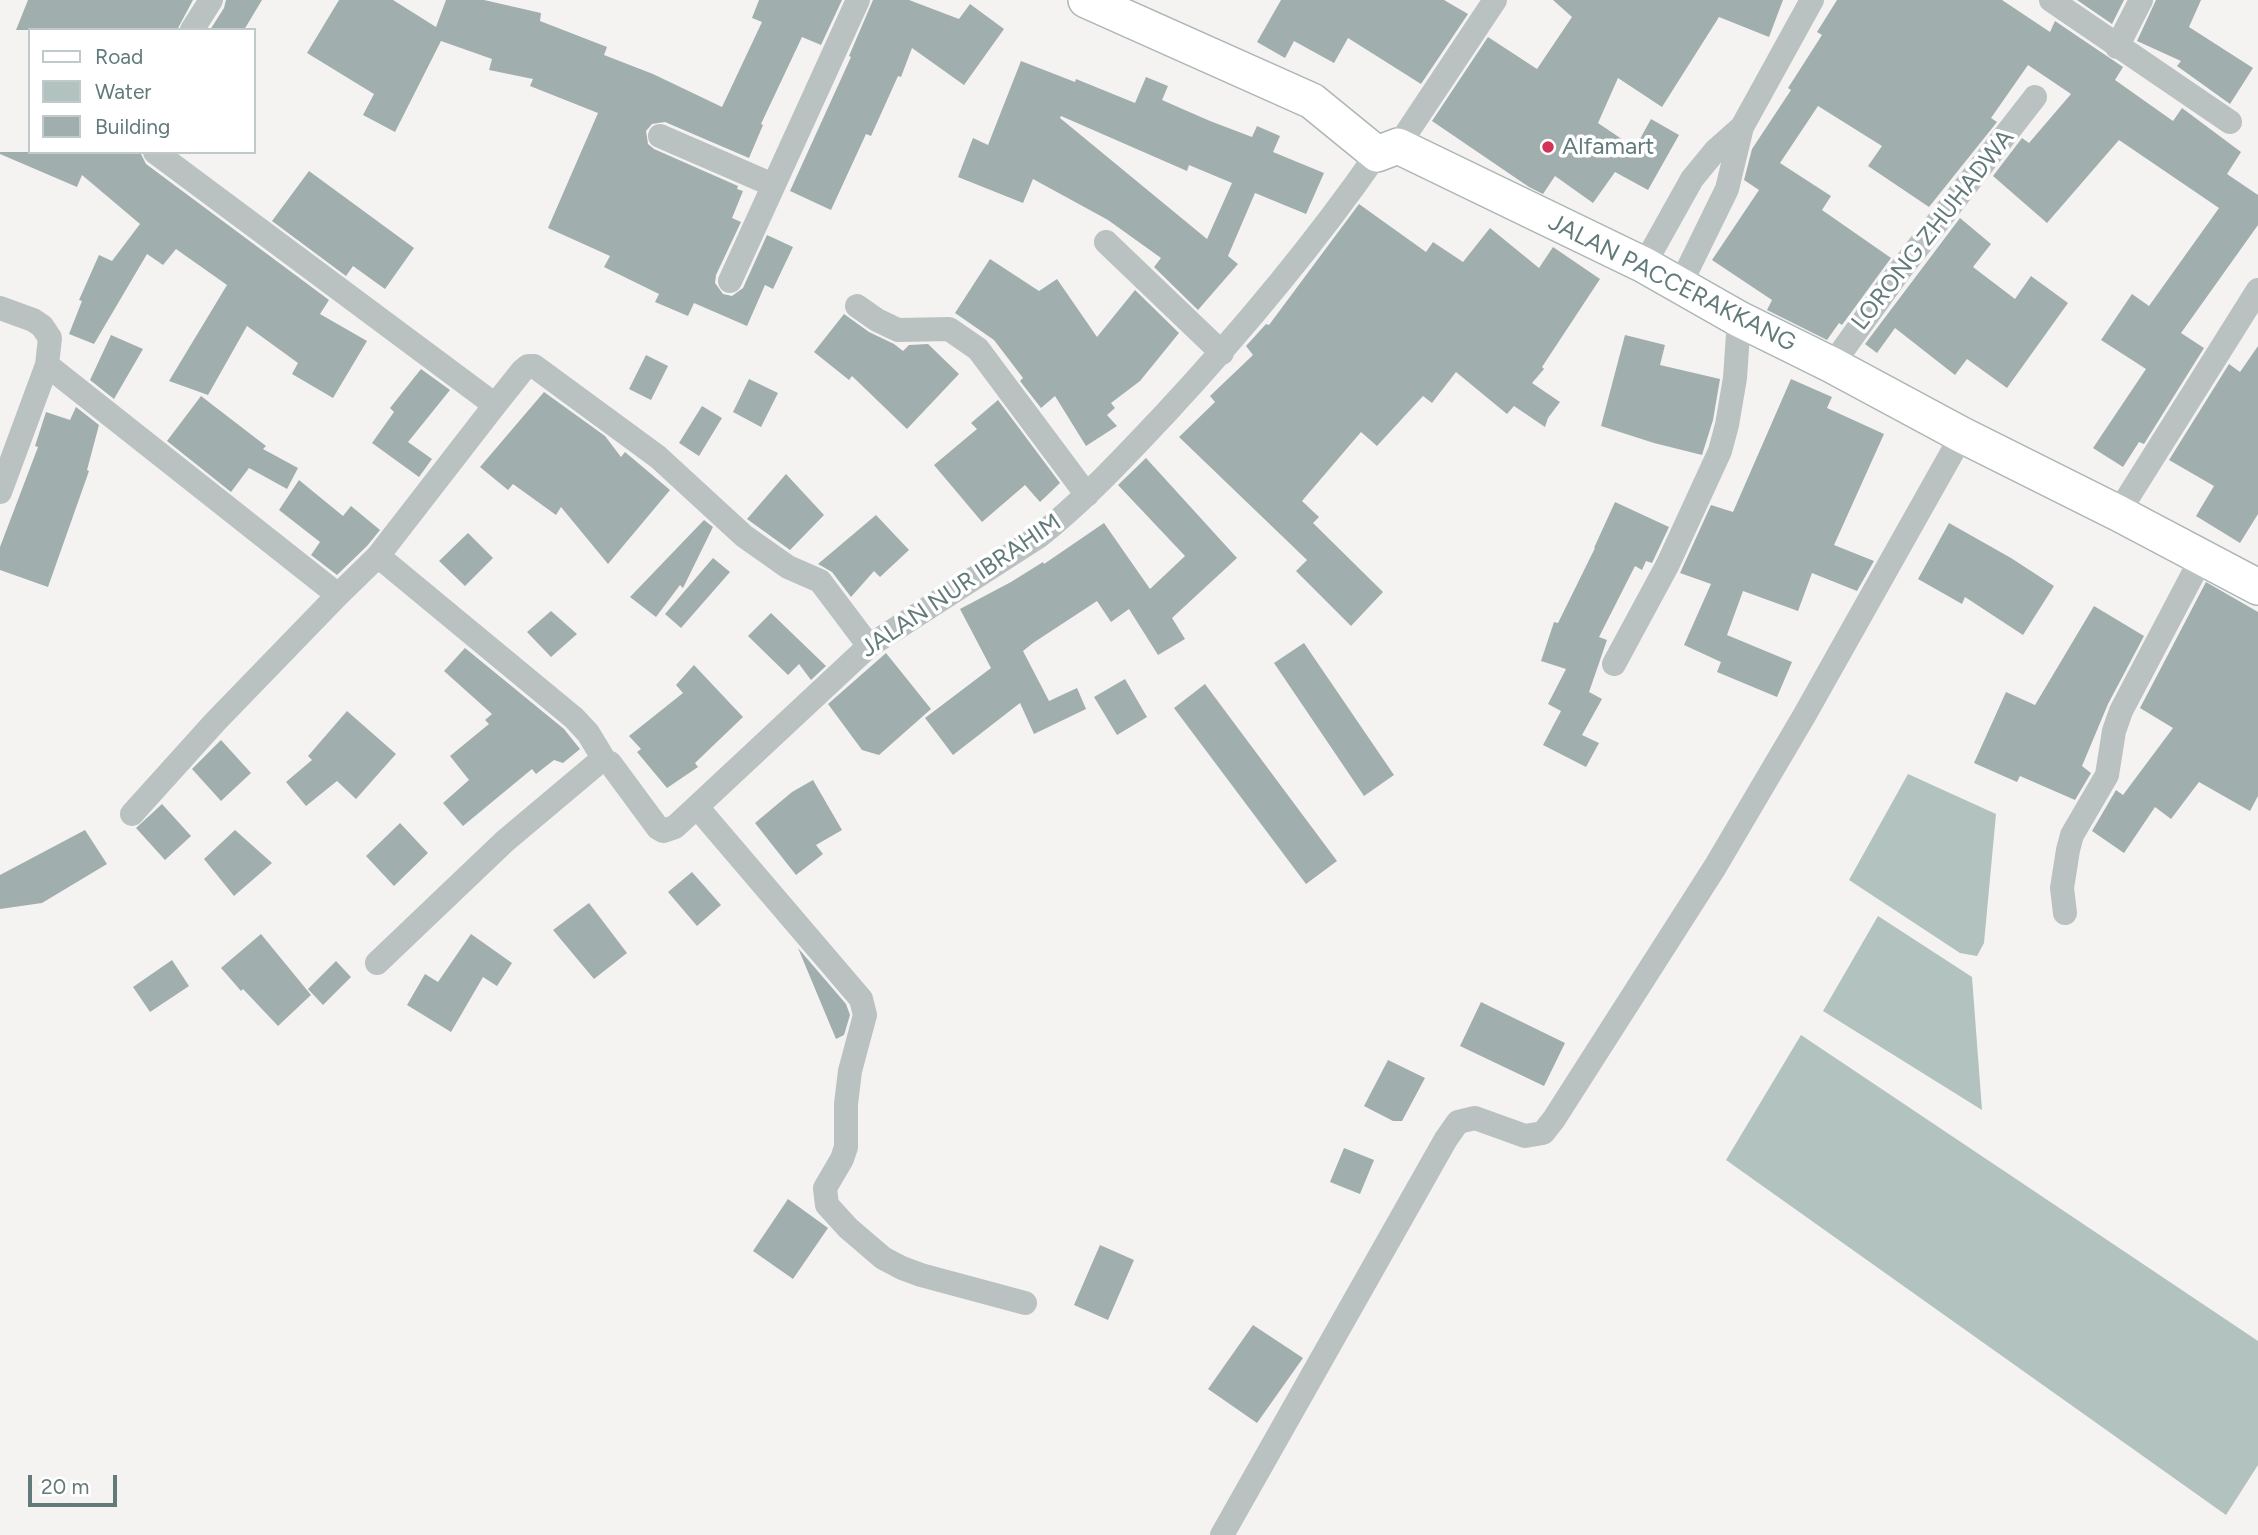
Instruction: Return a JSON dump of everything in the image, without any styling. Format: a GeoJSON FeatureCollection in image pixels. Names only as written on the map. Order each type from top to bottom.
{"type":"FeatureCollection","features":[{"type":"Feature","properties":{"kind":"main road","name":"JALAN PACCERAKKANG"},"geometry":{"type":"LineString","coordinates":[[1086,0],[1312,101],[1387,150],[1644,265],[1739,319],[2258,587]]}},
{"type":"Feature","properties":{"kind":"street"},"geometry":{"type":"LineString","coordinates":[[193,28],[211,0]]}},
{"type":"Feature","properties":{"kind":"street"},"geometry":{"type":"LineString","coordinates":[[730,281],[858,0]]}},
{"type":"Feature","properties":{"kind":"street","name":"JALAN NUR IBRAHIM"},"geometry":{"type":"LineString","coordinates":[[605,761],[620,775],[658,828],[669,830],[869,646],[1038,537],[1087,495],[1222,353],[1387,150],[1495,0]]}},
{"type":"Feature","properties":{"kind":"street"},"geometry":{"type":"LineString","coordinates":[[1680,285],[1727,189],[1742,127],[1812,0]]}},
{"type":"Feature","properties":{"kind":"street"},"geometry":{"type":"LineString","coordinates":[[2051,0],[2116,47],[2230,122]]}},
{"type":"Feature","properties":{"kind":"street"},"geometry":{"type":"LineString","coordinates":[[2116,47],[2140,0]]}},
{"type":"Feature","properties":{"kind":"street","name":"LORONG ZHUHADWA"},"geometry":{"type":"LineString","coordinates":[[1832,365],[1898,273],[2035,97]]}},
{"type":"Feature","properties":{"kind":"street"},"geometry":{"type":"LineString","coordinates":[[1644,265],[1692,178],[1715,151],[1742,127]]}},
{"type":"Feature","properties":{"kind":"street"},"geometry":{"type":"LineString","coordinates":[[660,136],[773,185]]}},
{"type":"Feature","properties":{"kind":"street"},"geometry":{"type":"LineString","coordinates":[[158,154],[495,405]]}},
{"type":"Feature","properties":{"kind":"street"},"geometry":{"type":"LineString","coordinates":[[1106,242],[1222,353]]}},
{"type":"Feature","properties":{"kind":"street"},"geometry":{"type":"LineString","coordinates":[[2118,513],[2258,290]]}},
{"type":"Feature","properties":{"kind":"street"},"geometry":{"type":"LineString","coordinates":[[857,306],[898,330],[948,329],[978,349],[1087,495]]}},
{"type":"Feature","properties":{"kind":"street"},"geometry":{"type":"LineString","coordinates":[[0,308],[33,320],[50,338],[47,365],[0,492]]}},
{"type":"Feature","properties":{"kind":"street"},"geometry":{"type":"LineString","coordinates":[[1614,664],[1668,564],[1720,452],[1735,378],[1739,319]]}},
{"type":"Feature","properties":{"kind":"street"},"geometry":{"type":"LineString","coordinates":[[47,365],[338,595]]}},
{"type":"Feature","properties":{"kind":"street"},"geometry":{"type":"LineString","coordinates":[[132,814],[215,722],[378,556],[528,366],[540,369],[658,457],[744,536],[777,560],[820,581],[869,646]]}},
{"type":"Feature","properties":{"kind":"street"},"geometry":{"type":"LineString","coordinates":[[1222,1535],[1458,1122],[1475,1118],[1525,1136],[1543,1133],[1554,1119],[1722,856],[1962,435]]}},
{"type":"Feature","properties":{"kind":"street"},"geometry":{"type":"LineString","coordinates":[[377,963],[505,841],[590,768],[605,761],[588,733],[573,718],[378,556]]}},
{"type":"Feature","properties":{"kind":"street"},"geometry":{"type":"LineString","coordinates":[[2066,913],[2062,888],[2072,835],[2107,775],[2113,731],[2121,711],[2202,557]]}},
{"type":"Feature","properties":{"kind":"street"},"geometry":{"type":"LineString","coordinates":[[697,807],[861,999],[865,1016],[849,1082],[846,1147],[825,1188],[827,1205],[874,1251],[902,1269],[1025,1303]]}},
{"type":"Feature","properties":{"kind":"water"},"geometry":{"type":"Polygon","coordinates":[[[1908,774],[1996,814],[1984,943],[1977,956],[1960,953],[1849,880],[1908,774]]]}},
{"type":"Feature","properties":{"kind":"water"},"geometry":{"type":"Polygon","coordinates":[[[1878,916],[1972,977],[1982,1110],[1823,1011],[1878,916]]]}},
{"type":"Feature","properties":{"kind":"water"},"geometry":{"type":"Polygon","coordinates":[[[1801,1035],[2258,1341],[2258,1465],[2226,1515],[1726,1160],[1801,1035]]]}},
{"type":"Feature","properties":{"kind":"building"},"geometry":{"type":"Polygon","coordinates":[[[28,0],[193,0],[178,28],[16,30],[28,0]]]}},
{"type":"Feature","properties":{"kind":"building"},"geometry":{"type":"Polygon","coordinates":[[[226,0],[262,0],[245,28],[211,28],[226,0]]]}},
{"type":"Feature","properties":{"kind":"building"},"geometry":{"type":"Polygon","coordinates":[[[339,0],[393,0],[436,27],[446,0],[484,0],[541,13],[540,21],[607,47],[604,55],[653,74],[722,107],[762,22],[752,18],[759,0],[842,0],[821,45],[802,37],[761,124],[763,125],[749,158],[665,122],[652,124],[646,131],[648,144],[654,149],[738,186],[737,189],[743,191],[732,218],[741,222],[716,275],[715,283],[723,294],[732,296],[743,288],[767,235],[793,247],[773,289],[765,285],[747,326],[694,303],[688,316],[655,302],[659,294],[604,267],[610,256],[548,228],[598,113],[530,86],[533,79],[489,70],[492,59],[441,41],[395,132],[363,115],[374,94],[307,53],[339,0]]]}},
{"type":"Feature","properties":{"kind":"building"},"geometry":{"type":"Polygon","coordinates":[[[873,0],[909,0],[959,19],[970,4],[1004,29],[964,85],[912,48],[901,77],[898,76],[871,136],[866,134],[831,210],[790,191],[851,57],[849,56],[873,0]]]}},
{"type":"Feature","properties":{"kind":"building"},"geometry":{"type":"Polygon","coordinates":[[[1281,0],[1444,0],[1468,14],[1421,84],[1348,38],[1334,63],[1294,41],[1285,58],[1257,42],[1281,0]]]}},
{"type":"Feature","properties":{"kind":"building"},"geometry":{"type":"Polygon","coordinates":[[[1553,0],[1783,0],[1769,37],[1719,17],[1662,107],[1618,78],[1598,123],[1635,148],[1651,119],[1679,135],[1648,190],[1615,172],[1593,203],[1555,176],[1543,194],[1529,187],[1432,121],[1488,37],[1537,69],[1572,17],[1553,0]]]}},
{"type":"Feature","properties":{"kind":"building"},"geometry":{"type":"Polygon","coordinates":[[[1837,0],[2002,0],[2050,32],[2055,21],[2123,67],[2115,80],[2173,121],[2182,108],[2241,152],[2227,174],[2258,195],[2258,225],[2181,333],[2204,348],[2144,444],[2139,442],[2123,467],[2093,448],[2146,369],[2101,340],[2132,294],[2149,306],[2219,208],[2119,140],[2047,223],[1993,176],[2022,138],[2029,143],[2071,94],[2028,65],[1991,118],[1997,122],[1929,207],[1868,166],[1882,146],[1818,106],[1780,163],[1831,196],[1822,210],[1891,258],[1842,325],[1839,323],[1827,340],[1767,310],[1772,300],[1712,260],[1759,190],[1744,180],[1752,149],[1791,90],[1788,88],[1822,35],[1817,32],[1837,0]]]}},
{"type":"Feature","properties":{"kind":"building"},"geometry":{"type":"Polygon","coordinates":[[[2077,0],[2124,0],[2112,24],[2077,0]]]}},
{"type":"Feature","properties":{"kind":"building"},"geometry":{"type":"Polygon","coordinates":[[[2156,0],[2201,0],[2189,27],[2253,68],[2230,104],[2177,66],[2181,61],[2137,41],[2156,0]]]}},
{"type":"Feature","properties":{"kind":"building"},"geometry":{"type":"Polygon","coordinates":[[[1021,61],[1075,82],[1076,79],[1135,103],[1146,77],[1168,86],[1162,100],[1252,137],[1257,126],[1280,136],[1273,152],[1324,173],[1306,214],[1255,193],[1228,256],[1238,264],[1198,310],[1154,267],[1161,258],[1108,220],[1033,179],[1023,203],[958,177],[973,138],[988,145],[1021,61]],[[1061,116],[1060,118],[1207,239],[1232,183],[1189,165],[1187,171],[1061,116]]]}},
{"type":"Feature","properties":{"kind":"building"},"geometry":{"type":"Polygon","coordinates":[[[0,154],[141,154],[146,164],[329,300],[320,314],[367,341],[333,398],[292,374],[298,363],[247,326],[208,395],[169,381],[227,285],[176,249],[163,265],[147,254],[94,344],[69,334],[82,301],[79,300],[99,255],[112,261],[140,224],[82,175],[77,187],[0,154]]]}},
{"type":"Feature","properties":{"kind":"building"},"geometry":{"type":"Polygon","coordinates":[[[309,171],[414,248],[385,289],[353,266],[346,276],[272,221],[309,171]]]}},
{"type":"Feature","properties":{"kind":"building"},"geometry":{"type":"Polygon","coordinates":[[[1359,204],[1426,252],[1433,242],[1463,262],[1490,228],[1539,268],[1553,247],[1600,279],[1542,367],[1544,369],[1532,383],[1560,402],[1545,427],[1514,406],[1507,414],[1456,372],[1432,403],[1423,396],[1377,446],[1361,432],[1302,501],[1319,517],[1313,523],[1383,592],[1351,626],[1296,571],[1307,560],[1179,437],[1215,402],[1210,396],[1253,355],[1246,346],[1266,324],[1269,325],[1359,204]]]}},
{"type":"Feature","properties":{"kind":"building"},"geometry":{"type":"Polygon","coordinates":[[[1960,218],[1991,244],[1973,267],[2015,299],[2031,276],[2068,303],[2007,388],[1967,359],[1955,375],[1895,328],[1877,353],[1865,344],[1960,218]]]}},
{"type":"Feature","properties":{"kind":"building"},"geometry":{"type":"Polygon","coordinates":[[[990,259],[1039,291],[1057,279],[1097,337],[1135,290],[1179,333],[1140,381],[1111,403],[1115,408],[1107,415],[1117,426],[1086,446],[1055,396],[1041,408],[1020,381],[1023,378],[994,340],[955,313],[990,259]]]}},
{"type":"Feature","properties":{"kind":"building"},"geometry":{"type":"Polygon","coordinates":[[[844,314],[903,351],[909,345],[928,344],[959,374],[907,429],[852,376],[849,380],[814,352],[844,314]]]}},
{"type":"Feature","properties":{"kind":"building"},"geometry":{"type":"Polygon","coordinates":[[[111,335],[143,349],[114,399],[90,380],[111,335]]]}},
{"type":"Feature","properties":{"kind":"building"},"geometry":{"type":"Polygon","coordinates":[[[1625,335],[1665,345],[1660,365],[1720,379],[1713,420],[1702,455],[1601,426],[1625,335]]]}},
{"type":"Feature","properties":{"kind":"building"},"geometry":{"type":"Polygon","coordinates":[[[2258,346],[2258,514],[2240,543],[2196,516],[2214,486],[2169,460],[2229,364],[2240,372],[2258,346]]]}},
{"type":"Feature","properties":{"kind":"building"},"geometry":{"type":"Polygon","coordinates":[[[646,355],[668,366],[651,400],[629,389],[646,355]]]}},
{"type":"Feature","properties":{"kind":"building"},"geometry":{"type":"Polygon","coordinates":[[[421,369],[450,390],[408,442],[432,459],[419,477],[372,443],[394,412],[390,408],[421,369]]]}},
{"type":"Feature","properties":{"kind":"building"},"geometry":{"type":"Polygon","coordinates":[[[749,379],[778,393],[761,427],[733,412],[749,379]]]}},
{"type":"Feature","properties":{"kind":"building"},"geometry":{"type":"Polygon","coordinates":[[[1791,379],[1832,397],[1827,408],[1884,434],[1834,545],[1874,561],[1857,591],[1812,573],[1798,611],[1743,591],[1727,635],[1792,662],[1777,697],[1717,672],[1721,662],[1684,645],[1711,584],[1680,573],[1711,505],[1733,512],[1791,379]]]}},
{"type":"Feature","properties":{"kind":"building"},"geometry":{"type":"Polygon","coordinates":[[[544,392],[605,436],[621,457],[625,452],[670,490],[608,564],[561,507],[556,515],[513,484],[508,490],[480,467],[544,392]]]}},
{"type":"Feature","properties":{"kind":"building"},"geometry":{"type":"Polygon","coordinates":[[[201,396],[266,446],[263,449],[298,468],[287,489],[249,468],[231,492],[167,441],[201,396]]]}},
{"type":"Feature","properties":{"kind":"building"},"geometry":{"type":"Polygon","coordinates":[[[998,400],[1060,483],[1040,502],[1025,485],[982,522],[934,465],[977,429],[971,423],[998,400]]]}},
{"type":"Feature","properties":{"kind":"building"},"geometry":{"type":"Polygon","coordinates":[[[702,406],[722,418],[699,456],[679,443],[702,406]]]}},
{"type":"Feature","properties":{"kind":"building"},"geometry":{"type":"Polygon","coordinates":[[[76,407],[99,425],[87,470],[89,471],[48,587],[0,570],[0,547],[38,447],[35,446],[46,412],[70,420],[76,407]]]}},
{"type":"Feature","properties":{"kind":"building"},"geometry":{"type":"Polygon","coordinates":[[[1146,458],[1237,558],[1172,618],[1185,639],[1158,655],[1129,609],[1111,622],[1097,601],[1023,651],[1049,701],[1077,688],[1086,709],[1034,734],[1020,703],[953,755],[925,718],[991,668],[960,609],[1043,562],[1044,564],[1104,523],[1150,589],[1185,556],[1118,485],[1146,458]]]}},
{"type":"Feature","properties":{"kind":"building"},"geometry":{"type":"Polygon","coordinates":[[[786,474],[824,515],[790,550],[747,519],[786,474]]]}},
{"type":"Feature","properties":{"kind":"building"},"geometry":{"type":"Polygon","coordinates":[[[299,480],[343,516],[351,506],[380,530],[337,575],[311,555],[320,542],[279,510],[299,480]]]}},
{"type":"Feature","properties":{"kind":"building"},"geometry":{"type":"Polygon","coordinates":[[[1615,502],[1669,527],[1652,563],[1646,561],[1642,570],[1635,566],[1599,637],[1607,640],[1589,692],[1602,699],[1582,735],[1599,743],[1586,767],[1543,745],[1561,711],[1548,704],[1566,669],[1541,661],[1554,622],[1558,623],[1615,502]]]}},
{"type":"Feature","properties":{"kind":"building"},"geometry":{"type":"Polygon","coordinates":[[[876,515],[909,550],[880,577],[874,571],[851,597],[832,572],[818,564],[876,515]]]}},
{"type":"Feature","properties":{"kind":"building"},"geometry":{"type":"Polygon","coordinates":[[[704,520],[713,527],[683,588],[680,585],[656,617],[630,597],[704,520]]]}},
{"type":"Feature","properties":{"kind":"building"},"geometry":{"type":"Polygon","coordinates":[[[1949,523],[2054,586],[2023,635],[1965,597],[1962,604],[1918,579],[1949,523]]]}},
{"type":"Feature","properties":{"kind":"building"},"geometry":{"type":"Polygon","coordinates":[[[468,533],[493,558],[465,586],[439,561],[468,533]]]}},
{"type":"Feature","properties":{"kind":"building"},"geometry":{"type":"Polygon","coordinates":[[[713,558],[730,572],[681,628],[665,614],[713,558]]]}},
{"type":"Feature","properties":{"kind":"building"},"geometry":{"type":"Polygon","coordinates":[[[2206,582],[2258,612],[2258,796],[2250,811],[2199,782],[2171,819],[2155,807],[2124,853],[2092,831],[2116,790],[2123,795],[2173,728],[2140,708],[2206,582]]]}},
{"type":"Feature","properties":{"kind":"building"},"geometry":{"type":"Polygon","coordinates":[[[2094,606],[2144,636],[2108,704],[2082,766],[2091,773],[2075,800],[2020,776],[2017,782],[1974,763],[2006,692],[2035,705],[2094,606]]]}},
{"type":"Feature","properties":{"kind":"building"},"geometry":{"type":"Polygon","coordinates":[[[551,611],[577,634],[551,657],[527,632],[551,611]]]}},
{"type":"Feature","properties":{"kind":"building"},"geometry":{"type":"Polygon","coordinates":[[[771,613],[826,666],[811,680],[799,664],[788,675],[748,636],[771,613]]]}},
{"type":"Feature","properties":{"kind":"building"},"geometry":{"type":"Polygon","coordinates":[[[1304,643],[1394,775],[1364,796],[1274,663],[1304,643]]]}},
{"type":"Feature","properties":{"kind":"building"},"geometry":{"type":"Polygon","coordinates":[[[465,648],[564,729],[580,749],[563,763],[554,760],[536,774],[532,769],[463,826],[443,803],[469,780],[450,756],[489,724],[485,720],[492,714],[444,671],[465,648]]]}},
{"type":"Feature","properties":{"kind":"building"},"geometry":{"type":"Polygon","coordinates":[[[886,653],[931,709],[879,755],[862,750],[828,704],[886,653]]]}},
{"type":"Feature","properties":{"kind":"building"},"geometry":{"type":"Polygon","coordinates":[[[694,665],[743,717],[695,763],[698,767],[667,788],[637,752],[641,749],[629,736],[683,693],[676,685],[694,665]]]}},
{"type":"Feature","properties":{"kind":"building"},"geometry":{"type":"Polygon","coordinates":[[[1125,679],[1147,717],[1117,735],[1094,697],[1125,679]]]}},
{"type":"Feature","properties":{"kind":"building"},"geometry":{"type":"Polygon","coordinates":[[[1205,684],[1337,861],[1306,884],[1174,708],[1205,684]]]}},
{"type":"Feature","properties":{"kind":"building"},"geometry":{"type":"Polygon","coordinates":[[[347,711],[396,754],[356,799],[337,781],[306,806],[286,782],[312,760],[308,756],[347,711]]]}},
{"type":"Feature","properties":{"kind":"building"},"geometry":{"type":"Polygon","coordinates":[[[221,740],[251,773],[221,801],[192,769],[221,740]]]}},
{"type":"Feature","properties":{"kind":"building"},"geometry":{"type":"Polygon","coordinates":[[[813,780],[842,830],[816,845],[823,854],[796,875],[755,823],[792,792],[813,780]]]}},
{"type":"Feature","properties":{"kind":"building"},"geometry":{"type":"Polygon","coordinates":[[[162,804],[191,836],[165,860],[136,828],[162,804]]]}},
{"type":"Feature","properties":{"kind":"building"},"geometry":{"type":"Polygon","coordinates":[[[400,823],[428,853],[394,886],[366,856],[400,823]]]}},
{"type":"Feature","properties":{"kind":"building"},"geometry":{"type":"Polygon","coordinates":[[[85,830],[107,864],[42,903],[0,909],[0,875],[85,830]]]}},
{"type":"Feature","properties":{"kind":"building"},"geometry":{"type":"Polygon","coordinates":[[[235,830],[272,863],[234,896],[204,859],[235,830]]]}},
{"type":"Feature","properties":{"kind":"building"},"geometry":{"type":"Polygon","coordinates":[[[692,872],[721,905],[697,926],[668,892],[692,872]]]}},
{"type":"Feature","properties":{"kind":"building"},"geometry":{"type":"Polygon","coordinates":[[[589,903],[627,953],[594,979],[553,930],[589,903]]]}},
{"type":"Feature","properties":{"kind":"building"},"geometry":{"type":"Polygon","coordinates":[[[261,934],[311,995],[278,1026],[221,968],[261,934]]]}},
{"type":"Feature","properties":{"kind":"building"},"geometry":{"type":"Polygon","coordinates":[[[471,934],[512,963],[497,986],[483,977],[451,1032],[407,1005],[425,974],[438,982],[471,934]]]}},
{"type":"Feature","properties":{"kind":"building"},"geometry":{"type":"Polygon","coordinates":[[[798,948],[846,1004],[850,1015],[844,1035],[836,1039],[798,948]]]}},
{"type":"Feature","properties":{"kind":"building"},"geometry":{"type":"Polygon","coordinates":[[[172,960],[189,986],[150,1012],[133,987],[172,960]]]}},
{"type":"Feature","properties":{"kind":"building"},"geometry":{"type":"Polygon","coordinates":[[[336,961],[351,977],[323,1005],[308,989],[336,961]]]}},
{"type":"Feature","properties":{"kind":"building"},"geometry":{"type":"Polygon","coordinates":[[[1481,1002],[1565,1043],[1544,1086],[1460,1046],[1481,1002]]]}},
{"type":"Feature","properties":{"kind":"building"},"geometry":{"type":"Polygon","coordinates":[[[1388,1060],[1425,1078],[1402,1121],[1393,1121],[1364,1106],[1388,1060]]]}},
{"type":"Feature","properties":{"kind":"building"},"geometry":{"type":"Polygon","coordinates":[[[1344,1148],[1374,1160],[1360,1194],[1330,1182],[1344,1148]]]}},
{"type":"Feature","properties":{"kind":"building"},"geometry":{"type":"Polygon","coordinates":[[[788,1199],[828,1228],[793,1279],[753,1251],[788,1199]]]}},
{"type":"Feature","properties":{"kind":"building"},"geometry":{"type":"Polygon","coordinates":[[[1100,1245],[1134,1260],[1108,1320],[1074,1305],[1100,1245]]]}},
{"type":"Feature","properties":{"kind":"building"},"geometry":{"type":"Polygon","coordinates":[[[1253,1325],[1303,1358],[1257,1423],[1208,1389],[1253,1325]]]}},
{"type":"Feature","properties":{"kind":"place","name":"Alfamart"},"geometry":{"type":"Point","coordinates":[1548,147]}}]}
